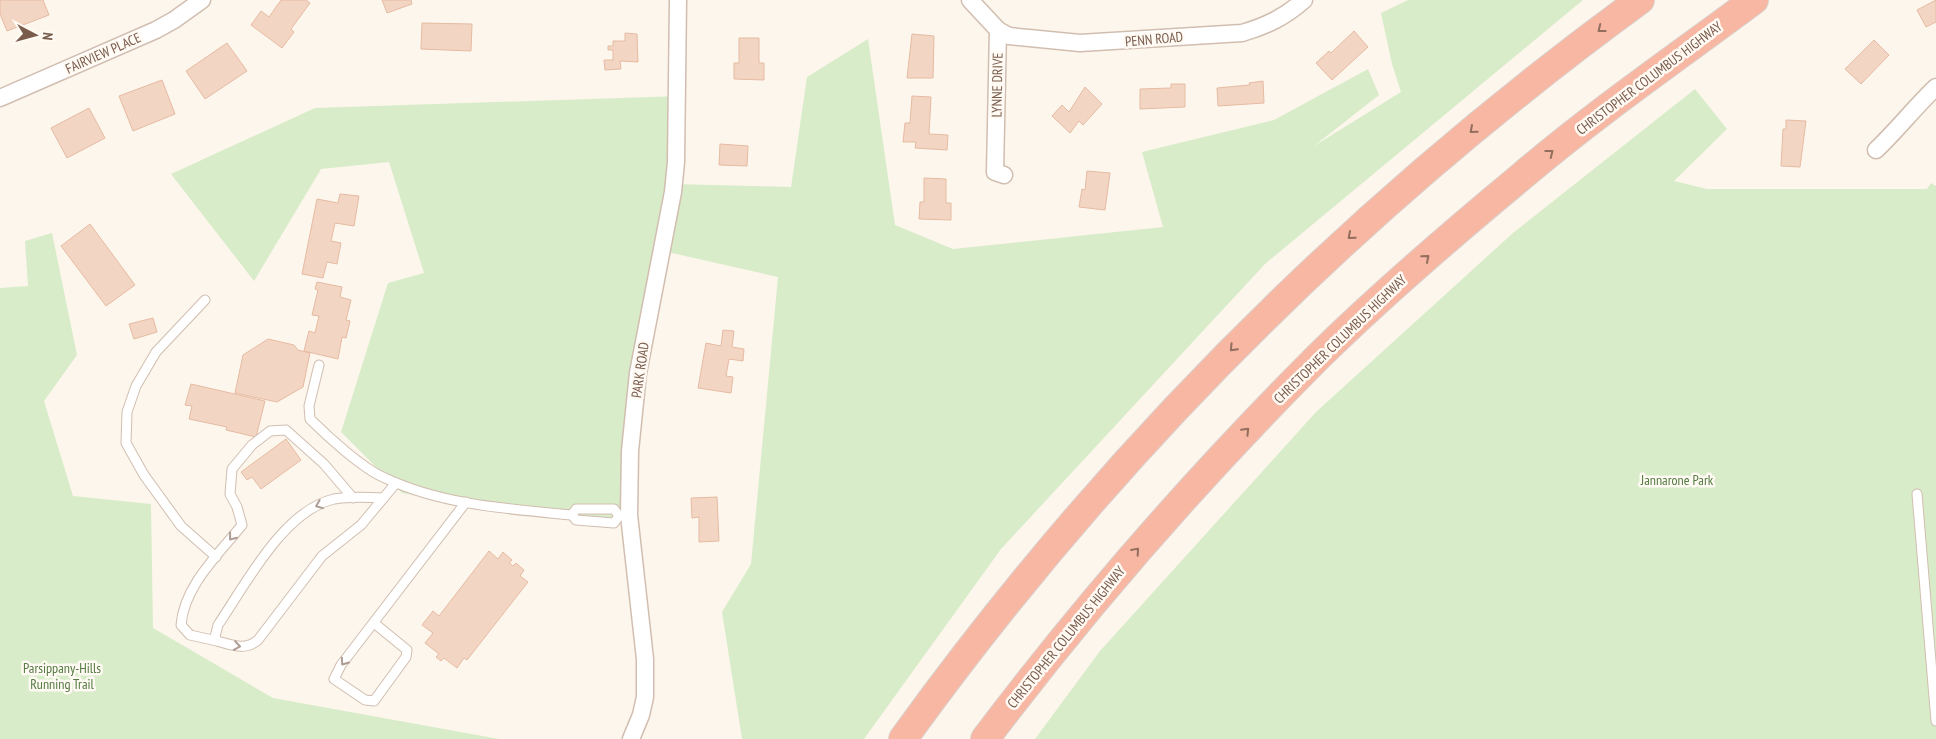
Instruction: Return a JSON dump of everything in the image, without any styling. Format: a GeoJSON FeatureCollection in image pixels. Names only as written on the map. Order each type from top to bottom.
{"type":"FeatureCollection","features":[{"type":"Feature","properties":{"kind":"highway"},"geometry":{"type":"LineString","coordinates":[[904,739],[957,665],[1031,572],[1101,489],[1244,336],[1311,271],[1489,116],[1640,0]]}},
{"type":"Feature","properties":{"kind":"highway","name":"CHRISTOPHER COLUMBUS HIGHWAY"},"geometry":{"type":"LineString","coordinates":[[985,739],[1075,622],[1161,521],[1319,356],[1407,275],[1523,174],[1598,115],[1754,0]]}},
{"type":"Feature","properties":{"kind":"street","name":"FAIRVIEW PLACE"},"geometry":{"type":"LineString","coordinates":[[0,98],[156,30],[202,0]]}},
{"type":"Feature","properties":{"kind":"street","name":"PARK ROAD"},"geometry":{"type":"LineString","coordinates":[[631,739],[641,715],[646,696],[645,659],[624,516],[638,373],[669,218],[676,162],[678,0]]}},
{"type":"Feature","properties":{"kind":"street"},"geometry":{"type":"LineString","coordinates":[[970,0],[998,30]]}},
{"type":"Feature","properties":{"kind":"street","name":"PENN ROAD"},"geometry":{"type":"LineString","coordinates":[[998,30],[1009,36],[1080,43],[1242,33],[1264,27],[1280,19],[1304,0]]}},
{"type":"Feature","properties":{"kind":"street","name":"LYNNE DRIVE"},"geometry":{"type":"LineString","coordinates":[[998,30],[995,172],[1004,175]]}},
{"type":"Feature","properties":{"kind":"street"},"geometry":{"type":"LineString","coordinates":[[1876,150],[1895,133],[1910,112],[1936,87]]}},
{"type":"Feature","properties":{"kind":"lane"},"geometry":{"type":"LineString","coordinates":[[205,300],[156,352],[136,386],[127,412],[126,443],[144,475],[181,526],[216,557]]}},
{"type":"Feature","properties":{"kind":"lane"},"geometry":{"type":"LineString","coordinates":[[319,365],[309,406],[310,419],[383,478],[424,493],[466,502],[572,515],[576,510],[614,509],[624,516]]}},
{"type":"Feature","properties":{"kind":"lane"},"geometry":{"type":"LineString","coordinates":[[353,498],[324,464],[286,430],[270,431],[252,445],[232,469],[230,494],[237,507],[242,525],[201,576],[182,608],[181,625],[190,635],[239,647],[248,647],[258,640],[322,556],[361,525],[396,483]]}},
{"type":"Feature","properties":{"kind":"lane"},"geometry":{"type":"LineString","coordinates":[[1917,494],[1936,721]]}},
{"type":"Feature","properties":{"kind":"lane"},"geometry":{"type":"LineString","coordinates":[[217,641],[214,637],[218,625],[280,534],[307,510],[334,499],[384,498]]}},
{"type":"Feature","properties":{"kind":"lane"},"geometry":{"type":"LineString","coordinates":[[374,623],[407,650],[406,657],[374,701],[365,700],[334,679],[341,665],[466,502]]}},
{"type":"Feature","properties":{"kind":"green space"},"geometry":{"type":"Polygon","coordinates":[[[1408,0],[1583,0],[1265,264],[1001,549],[864,739],[742,739],[722,612],[751,564],[778,277],[663,251],[628,521],[501,510],[402,493],[341,432],[388,283],[424,273],[389,162],[321,169],[254,281],[171,174],[315,108],[680,96],[673,184],[791,187],[807,77],[868,39],[895,225],[953,249],[1163,227],[1142,152],[1274,120],[1368,69],[1379,95],[1314,146],[1401,92],[1392,64],[1381,13],[1408,0]]]}},
{"type":"Feature","properties":{"kind":"green space","name":"Jannarone Park"},"geometry":{"type":"Polygon","coordinates":[[[1695,89],[1727,129],[1674,181],[1707,189],[1927,189],[1931,183],[1936,186],[1936,739],[1035,739],[1100,651],[1316,412],[1513,233],[1695,89]]]}},
{"type":"Feature","properties":{"kind":"green space","name":"Parsippany-Hills Running Trail"},"geometry":{"type":"Polygon","coordinates":[[[52,233],[77,355],[44,401],[73,496],[151,504],[153,628],[273,698],[499,739],[0,739],[0,288],[28,286],[25,241],[52,233]]]}},
{"type":"Feature","properties":{"kind":"building"},"geometry":{"type":"Polygon","coordinates":[[[0,0],[43,0],[49,15],[7,31],[0,14],[0,0]]]}},
{"type":"Feature","properties":{"kind":"building"},"geometry":{"type":"Polygon","coordinates":[[[281,0],[306,0],[310,3],[291,29],[294,32],[282,48],[251,25],[261,11],[269,17],[281,0]]]}},
{"type":"Feature","properties":{"kind":"building"},"geometry":{"type":"Polygon","coordinates":[[[382,0],[411,0],[412,4],[387,13],[382,0]]]}},
{"type":"Feature","properties":{"kind":"building"},"geometry":{"type":"Polygon","coordinates":[[[1936,0],[1936,22],[1926,27],[1917,10],[1936,0]]]}},
{"type":"Feature","properties":{"kind":"building"},"geometry":{"type":"Polygon","coordinates":[[[422,23],[472,24],[471,51],[421,49],[422,23]]]}},
{"type":"Feature","properties":{"kind":"building"},"geometry":{"type":"Polygon","coordinates":[[[1354,31],[1368,47],[1332,80],[1316,63],[1329,51],[1331,53],[1354,31]]]}},
{"type":"Feature","properties":{"kind":"building"},"geometry":{"type":"Polygon","coordinates":[[[625,33],[637,34],[638,62],[620,61],[621,69],[605,70],[604,60],[613,60],[613,50],[608,50],[608,46],[613,46],[613,41],[625,41],[625,33]]]}},
{"type":"Feature","properties":{"kind":"building"},"geometry":{"type":"Polygon","coordinates":[[[912,34],[934,36],[933,78],[907,78],[912,34]]]}},
{"type":"Feature","properties":{"kind":"building"},"geometry":{"type":"Polygon","coordinates":[[[739,38],[759,38],[759,63],[764,63],[764,80],[734,79],[734,63],[739,63],[739,38]]]}},
{"type":"Feature","properties":{"kind":"building"},"geometry":{"type":"Polygon","coordinates":[[[1874,40],[1889,55],[1861,84],[1845,69],[1874,40]]]}},
{"type":"Feature","properties":{"kind":"building"},"geometry":{"type":"Polygon","coordinates":[[[227,43],[247,71],[205,99],[186,71],[227,43]]]}},
{"type":"Feature","properties":{"kind":"building"},"geometry":{"type":"Polygon","coordinates":[[[162,80],[175,114],[133,131],[119,96],[162,80]]]}},
{"type":"Feature","properties":{"kind":"building"},"geometry":{"type":"Polygon","coordinates":[[[1263,81],[1264,103],[1218,106],[1217,88],[1250,85],[1249,83],[1263,81]]]}},
{"type":"Feature","properties":{"kind":"building"},"geometry":{"type":"Polygon","coordinates":[[[1171,84],[1185,84],[1185,107],[1140,109],[1140,89],[1171,88],[1171,84]]]}},
{"type":"Feature","properties":{"kind":"building"},"geometry":{"type":"Polygon","coordinates":[[[1085,87],[1102,104],[1083,125],[1079,121],[1070,133],[1052,116],[1062,105],[1069,112],[1085,87]]]}},
{"type":"Feature","properties":{"kind":"building"},"geometry":{"type":"Polygon","coordinates":[[[912,96],[931,97],[929,134],[948,135],[947,150],[915,148],[916,142],[903,142],[905,123],[910,123],[912,96]]]}},
{"type":"Feature","properties":{"kind":"building"},"geometry":{"type":"Polygon","coordinates":[[[89,108],[105,138],[67,158],[51,128],[89,108]]]}},
{"type":"Feature","properties":{"kind":"building"},"geometry":{"type":"Polygon","coordinates":[[[1786,120],[1806,121],[1800,167],[1781,166],[1783,129],[1786,129],[1786,120]]]}},
{"type":"Feature","properties":{"kind":"building"},"geometry":{"type":"Polygon","coordinates":[[[720,144],[748,146],[747,166],[719,165],[720,144]]]}},
{"type":"Feature","properties":{"kind":"building"},"geometry":{"type":"Polygon","coordinates":[[[1087,171],[1110,173],[1105,210],[1079,207],[1082,189],[1085,190],[1087,171]]]}},
{"type":"Feature","properties":{"kind":"building"},"geometry":{"type":"Polygon","coordinates":[[[924,178],[946,179],[946,203],[951,203],[951,220],[919,219],[920,202],[924,202],[924,178]]]}},
{"type":"Feature","properties":{"kind":"building"},"geometry":{"type":"Polygon","coordinates":[[[340,194],[359,196],[354,226],[335,223],[331,241],[341,243],[337,264],[327,262],[323,278],[302,274],[317,199],[338,203],[340,194]]]}},
{"type":"Feature","properties":{"kind":"building"},"geometry":{"type":"Polygon","coordinates":[[[90,224],[135,285],[106,306],[61,246],[90,224]]]}},
{"type":"Feature","properties":{"kind":"building"},"geometry":{"type":"Polygon","coordinates":[[[317,282],[342,287],[340,297],[351,300],[346,320],[350,321],[346,338],[342,337],[338,359],[304,351],[309,331],[315,333],[319,316],[312,315],[318,290],[315,289],[317,282]]]}},
{"type":"Feature","properties":{"kind":"building"},"geometry":{"type":"Polygon","coordinates":[[[153,318],[157,332],[134,339],[129,324],[153,318]]]}},
{"type":"Feature","properties":{"kind":"building"},"geometry":{"type":"Polygon","coordinates":[[[723,330],[734,331],[732,347],[744,349],[743,361],[729,359],[726,376],[733,377],[731,393],[698,388],[706,343],[721,346],[723,330]]]}},
{"type":"Feature","properties":{"kind":"building"},"geometry":{"type":"Polygon","coordinates":[[[268,339],[294,345],[298,350],[310,353],[303,387],[277,402],[235,393],[243,355],[268,339]]]}},
{"type":"Feature","properties":{"kind":"building"},"geometry":{"type":"Polygon","coordinates":[[[191,384],[265,401],[256,437],[226,430],[227,427],[189,419],[192,406],[185,405],[191,384]]]}},
{"type":"Feature","properties":{"kind":"building"},"geometry":{"type":"Polygon","coordinates":[[[286,439],[301,460],[261,489],[252,477],[247,480],[241,472],[286,439]]]}},
{"type":"Feature","properties":{"kind":"building"},"geometry":{"type":"Polygon","coordinates":[[[717,497],[719,541],[699,542],[699,517],[692,518],[691,498],[717,497]]]}},
{"type":"Feature","properties":{"kind":"building"},"geometry":{"type":"Polygon","coordinates":[[[489,551],[498,559],[503,552],[512,560],[509,563],[513,566],[516,563],[524,570],[520,576],[528,582],[467,660],[464,658],[457,668],[444,658],[441,661],[436,657],[439,654],[425,643],[433,633],[422,625],[433,611],[439,616],[489,551]]]}}]}
